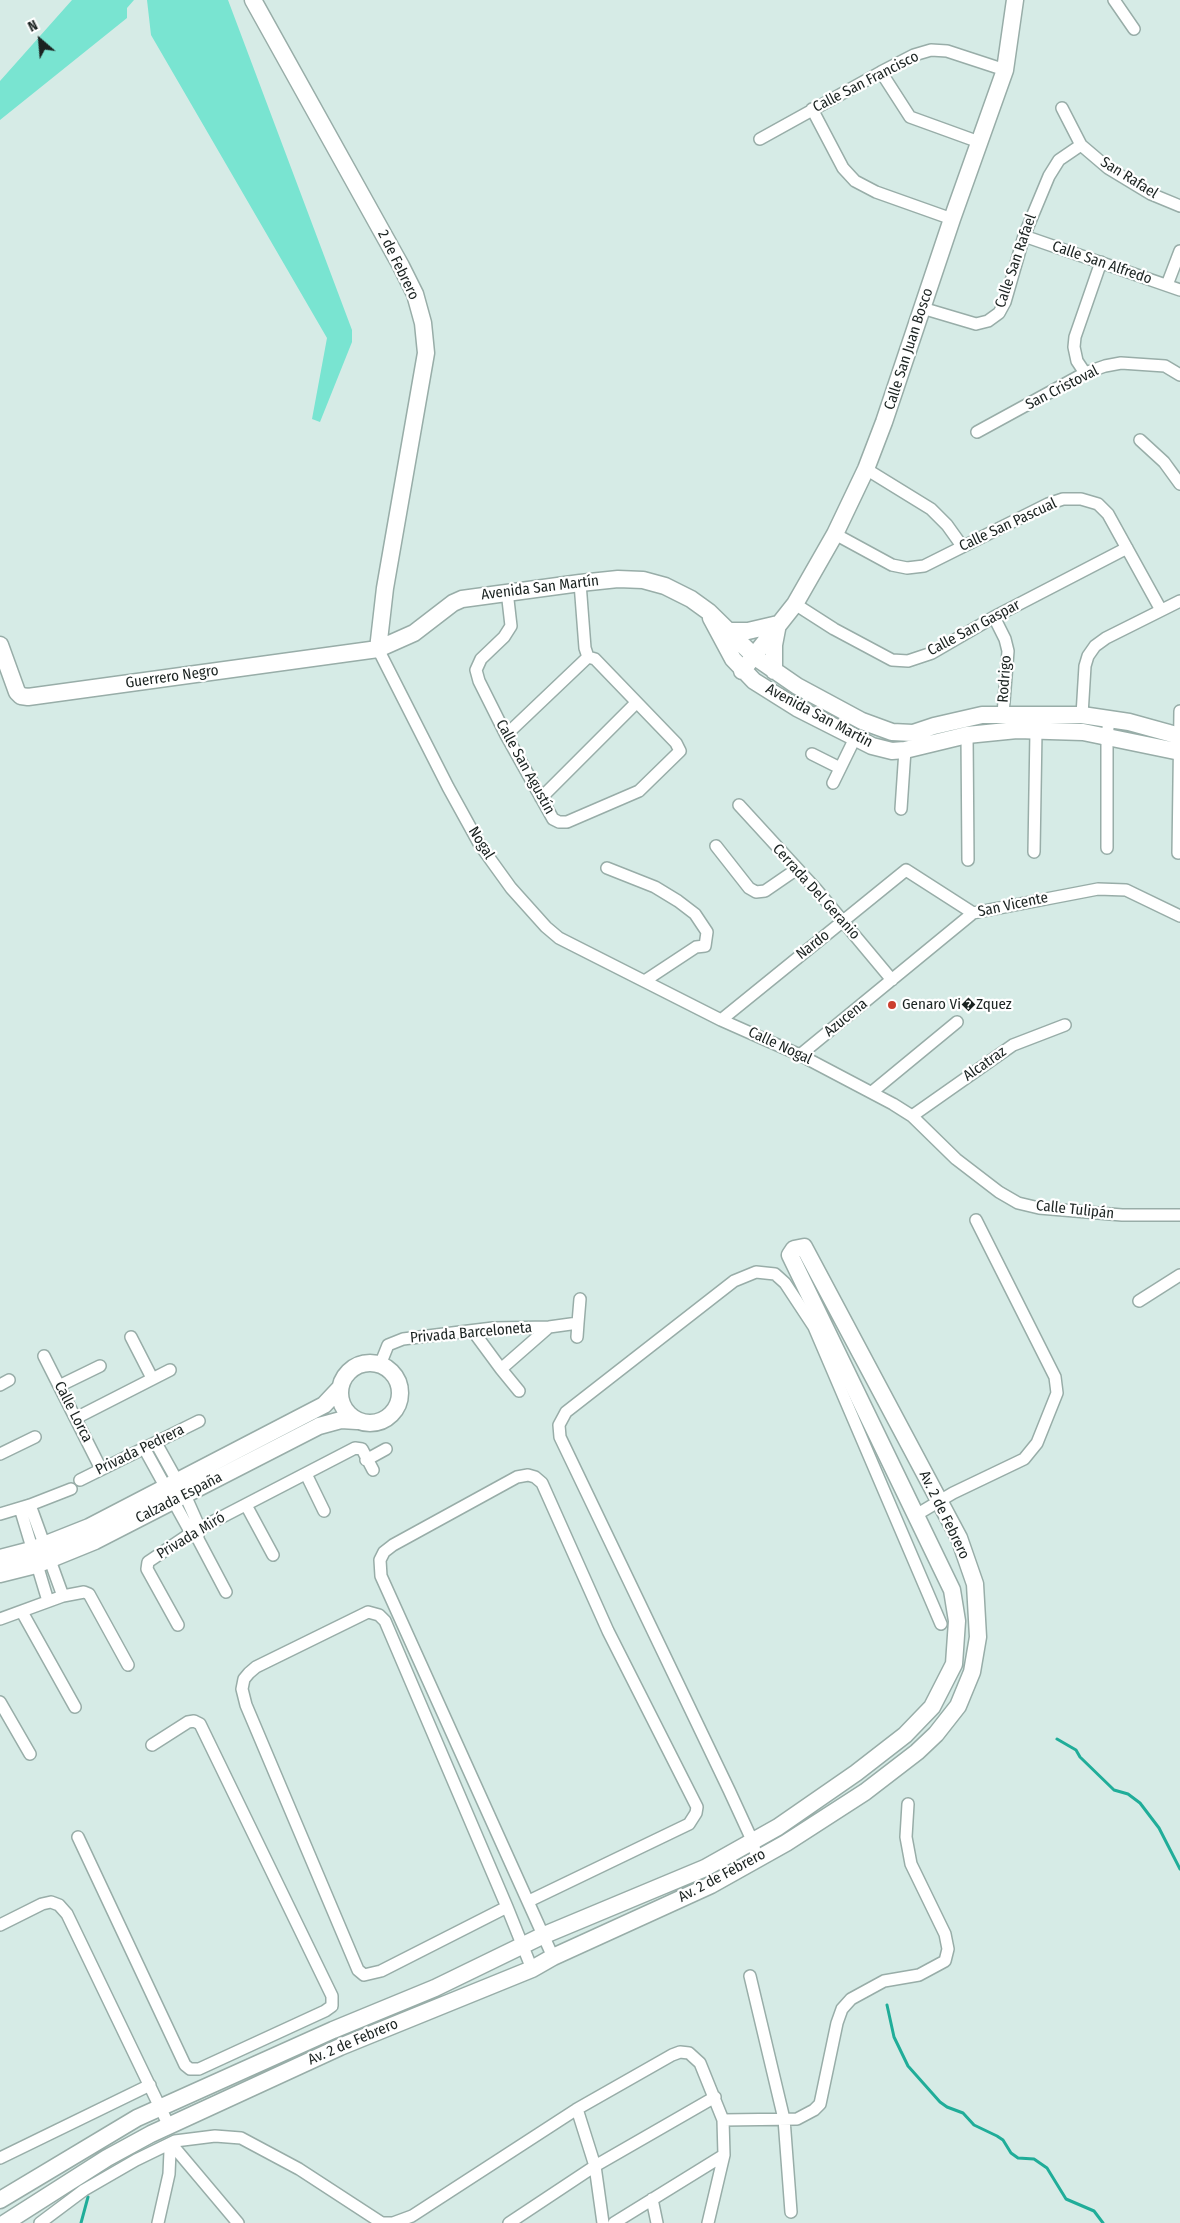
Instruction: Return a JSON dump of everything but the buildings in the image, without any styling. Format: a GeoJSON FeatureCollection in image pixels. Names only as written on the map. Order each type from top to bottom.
{"type":"FeatureCollection","features":[{"type":"Feature","properties":{"kind":"main road","name":"2 de Febrero"},"geometry":{"type":"LineString","coordinates":[[253,0],[402,266],[415,294],[423,323],[426,352],[385,588],[378,649]]}},
{"type":"Feature","properties":{"kind":"main road","name":"Calle San Juan Bosco"},"geometry":{"type":"LineString","coordinates":[[742,671],[755,657],[778,624],[795,604],[835,534],[866,469],[1005,70],[1015,0]]}},
{"type":"Feature","properties":{"kind":"main road","name":"Avenida San Martín"},"geometry":{"type":"LineString","coordinates":[[378,649],[414,633],[453,603],[462,599],[618,579],[643,580],[665,586],[691,599],[709,612],[723,632]]}},
{"type":"Feature","properties":{"kind":"main road"},"geometry":{"type":"LineString","coordinates":[[723,632],[748,632],[778,624],[774,645],[774,671]]}},
{"type":"Feature","properties":{"kind":"main road"},"geometry":{"type":"LineString","coordinates":[[723,632],[774,671],[862,721],[881,728],[912,733],[934,726],[982,716],[1003,714],[1082,716],[1109,719],[1179,744]]}},
{"type":"Feature","properties":{"kind":"main road","name":"Avenida San Martin"},"geometry":{"type":"LineString","coordinates":[[723,632],[742,671],[773,695],[855,738],[872,746],[892,751],[938,743],[967,735],[1017,730],[1083,732],[1107,737],[1179,744]]}},
{"type":"Feature","properties":{"kind":"main road","name":"Guerrero Negro"},"geometry":{"type":"LineString","coordinates":[[0,645],[17,692],[21,696],[28,697],[378,649]]}},
{"type":"Feature","properties":{"kind":"main road","name":"Av. 2 de Febrero"},"geometry":{"type":"LineString","coordinates":[[0,2200],[137,2118],[333,2030],[435,1988],[523,1947],[542,1936],[705,1868],[778,1827],[833,1790],[906,1735],[932,1707],[954,1664],[957,1621],[952,1590],[916,1515],[797,1251],[939,1500],[959,1538],[975,1584],[978,1637],[972,1672],[958,1706],[936,1734],[917,1752],[865,1792],[786,1843],[711,1885],[553,1957],[532,1969],[340,2047],[169,2126],[107,2158],[5,2223]]}},
{"type":"Feature","properties":{"kind":"main road"},"geometry":{"type":"LineString","coordinates":[[367,1363],[380,1365],[392,1373],[398,1383],[400,1394],[398,1405],[392,1414],[382,1421],[372,1423],[357,1421],[344,1409],[340,1399],[340,1388],[344,1378],[356,1366],[367,1363]]}},
{"type":"Feature","properties":{"kind":"main road","name":"Calzada España"},"geometry":{"type":"LineString","coordinates":[[0,1574],[41,1555],[95,1541],[176,1492],[292,1430],[324,1406],[340,1388]]}},
{"type":"Feature","properties":{"kind":"main road","name":"Calzada España"},"geometry":{"type":"LineString","coordinates":[[292,1430],[341,1420],[357,1421]]}},
{"type":"Feature","properties":{"kind":"main road","name":"Calzada España"},"geometry":{"type":"LineString","coordinates":[[0,1558],[41,1555]]}},
{"type":"Feature","properties":{"kind":"street"},"geometry":{"type":"LineString","coordinates":[[1114,0],[1134,29]]}},
{"type":"Feature","properties":{"kind":"street","name":"Calle San Francisco"},"geometry":{"type":"LineString","coordinates":[[760,139],[880,72],[914,55],[931,50],[947,51],[1005,70]]}},
{"type":"Feature","properties":{"kind":"street"},"geometry":{"type":"LineString","coordinates":[[880,72],[910,117],[979,142]]}},
{"type":"Feature","properties":{"kind":"street"},"geometry":{"type":"LineString","coordinates":[[1062,108],[1081,145]]}},
{"type":"Feature","properties":{"kind":"street"},"geometry":{"type":"LineString","coordinates":[[812,109],[843,168],[854,181],[876,192],[952,219]]}},
{"type":"Feature","properties":{"kind":"street","name":"San Rafael"},"geometry":{"type":"LineString","coordinates":[[1081,145],[1108,168],[1129,182],[1180,206]]}},
{"type":"Feature","properties":{"kind":"street","name":"Calle San Rafael"},"geometry":{"type":"LineString","coordinates":[[922,308],[976,324],[988,321],[999,312],[1005,302],[1024,236],[1049,176],[1059,160],[1081,145]]}},
{"type":"Feature","properties":{"kind":"street","name":"Calle San Alfredo"},"geometry":{"type":"LineString","coordinates":[[1024,236],[1180,290]]}},
{"type":"Feature","properties":{"kind":"street"},"geometry":{"type":"LineString","coordinates":[[1167,285],[1180,251]]}},
{"type":"Feature","properties":{"kind":"street"},"geometry":{"type":"LineString","coordinates":[[1085,373],[1078,361],[1074,348],[1075,337],[1101,262]]}},
{"type":"Feature","properties":{"kind":"street","name":"San Cristoval"},"geometry":{"type":"LineString","coordinates":[[977,432],[1085,373],[1121,363],[1165,366],[1180,375]]}},
{"type":"Feature","properties":{"kind":"street"},"geometry":{"type":"LineString","coordinates":[[1140,440],[1164,462],[1180,484]]}},
{"type":"Feature","properties":{"kind":"street"},"geometry":{"type":"LineString","coordinates":[[866,469],[931,509],[947,525],[962,546]]}},
{"type":"Feature","properties":{"kind":"street","name":"Calle San Pascual"},"geometry":{"type":"LineString","coordinates":[[835,534],[892,565],[908,568],[924,566],[1048,504],[1063,499],[1081,499],[1098,504],[1108,514],[1161,610]]}},
{"type":"Feature","properties":{"kind":"street","name":"Calle San Gaspar"},"geometry":{"type":"LineString","coordinates":[[795,604],[834,629],[892,660],[908,662],[932,653],[994,617],[1127,548]]}},
{"type":"Feature","properties":{"kind":"street"},"geometry":{"type":"LineString","coordinates":[[580,583],[585,648],[588,657]]}},
{"type":"Feature","properties":{"kind":"street","name":"Calle San Agustín"},"geometry":{"type":"LineString","coordinates":[[507,592],[510,626],[504,637],[481,659],[476,670],[479,681],[506,735],[553,819],[567,822],[639,791],[676,758],[680,751],[676,743],[636,703]]}},
{"type":"Feature","properties":{"kind":"street"},"geometry":{"type":"LineString","coordinates":[[1082,716],[1085,666],[1088,656],[1095,646],[1106,638],[1180,601]]}},
{"type":"Feature","properties":{"kind":"street","name":"Rodrigo"},"geometry":{"type":"LineString","coordinates":[[994,617],[1005,639],[1008,651],[1003,714]]}},
{"type":"Feature","properties":{"kind":"street","name":"Nogal"},"geometry":{"type":"LineString","coordinates":[[378,649],[448,787],[480,845],[511,888],[546,927],[559,938],[646,980]]}},
{"type":"Feature","properties":{"kind":"street"},"geometry":{"type":"LineString","coordinates":[[541,798],[636,703],[595,659],[588,657]]}},
{"type":"Feature","properties":{"kind":"street"},"geometry":{"type":"LineString","coordinates":[[506,735],[588,657]]}},
{"type":"Feature","properties":{"kind":"street"},"geometry":{"type":"LineString","coordinates":[[1178,852],[1180,711]]}},
{"type":"Feature","properties":{"kind":"street"},"geometry":{"type":"LineString","coordinates":[[1107,848],[1107,737],[1109,719]]}},
{"type":"Feature","properties":{"kind":"street"},"geometry":{"type":"LineString","coordinates":[[934,726],[938,743]]}},
{"type":"Feature","properties":{"kind":"street"},"geometry":{"type":"LineString","coordinates":[[1034,852],[1036,730]]}},
{"type":"Feature","properties":{"kind":"street"},"geometry":{"type":"LineString","coordinates":[[967,735],[968,860]]}},
{"type":"Feature","properties":{"kind":"street"},"geometry":{"type":"LineString","coordinates":[[833,783],[855,738]]}},
{"type":"Feature","properties":{"kind":"street"},"geometry":{"type":"LineString","coordinates":[[901,809],[905,750]]}},
{"type":"Feature","properties":{"kind":"street"},"geometry":{"type":"LineString","coordinates":[[812,754],[840,768]]}},
{"type":"Feature","properties":{"kind":"street","name":"Cerrada Del Geranio"},"geometry":{"type":"LineString","coordinates":[[738,805],[844,921],[892,980]]}},
{"type":"Feature","properties":{"kind":"street"},"geometry":{"type":"LineString","coordinates":[[716,846],[749,888],[756,892],[765,891],[797,869]]}},
{"type":"Feature","properties":{"kind":"street"},"geometry":{"type":"LineString","coordinates":[[607,868],[655,887],[695,914],[707,932],[705,946],[696,947],[646,980]]}},
{"type":"Feature","properties":{"kind":"street","name":"Nardo"},"geometry":{"type":"LineString","coordinates":[[721,1020],[906,870],[973,913]]}},
{"type":"Feature","properties":{"kind":"street","name":"San Vicente"},"geometry":{"type":"LineString","coordinates":[[892,980],[973,913],[1098,889],[1126,890],[1180,916]]}},
{"type":"Feature","properties":{"kind":"street","name":"Calle Nogal"},"geometry":{"type":"LineString","coordinates":[[646,980],[721,1020],[800,1055],[872,1092],[912,1116]]}},
{"type":"Feature","properties":{"kind":"street","name":"Azucena"},"geometry":{"type":"LineString","coordinates":[[800,1055],[892,980]]}},
{"type":"Feature","properties":{"kind":"street"},"geometry":{"type":"LineString","coordinates":[[872,1092],[957,1022]]}},
{"type":"Feature","properties":{"kind":"street","name":"Alcatraz"},"geometry":{"type":"LineString","coordinates":[[912,1116],[1006,1049],[1065,1025]]}},
{"type":"Feature","properties":{"kind":"street","name":"Calle Tulipán"},"geometry":{"type":"LineString","coordinates":[[912,1116],[956,1159],[999,1192],[1018,1203],[1039,1208],[1083,1210],[1122,1215],[1180,1215]]}},
{"type":"Feature","properties":{"kind":"street"},"geometry":{"type":"LineString","coordinates":[[916,1515],[939,1500],[1024,1459],[1037,1442],[1057,1393],[1055,1377],[976,1220]]}},
{"type":"Feature","properties":{"kind":"street"},"geometry":{"type":"LineString","coordinates":[[757,1858],[752,1840],[560,1437],[558,1425],[566,1412],[734,1280],[756,1272],[775,1274],[785,1283],[814,1327],[941,1624]]}},
{"type":"Feature","properties":{"kind":"street"},"geometry":{"type":"LineString","coordinates":[[1139,1301],[1180,1275]]}},
{"type":"Feature","properties":{"kind":"street"},"geometry":{"type":"LineString","coordinates":[[577,1338],[580,1299]]}},
{"type":"Feature","properties":{"kind":"street","name":"Privada Barceloneta"},"geometry":{"type":"LineString","coordinates":[[380,1365],[385,1349],[394,1341],[473,1331],[549,1327],[578,1323]]}},
{"type":"Feature","properties":{"kind":"street"},"geometry":{"type":"LineString","coordinates":[[501,1368],[549,1327]]}},
{"type":"Feature","properties":{"kind":"street"},"geometry":{"type":"LineString","coordinates":[[473,1331],[520,1391]]}},
{"type":"Feature","properties":{"kind":"street"},"geometry":{"type":"LineString","coordinates":[[131,1337],[152,1378]]}},
{"type":"Feature","properties":{"kind":"street","name":"Calle Lorca"},"geometry":{"type":"LineString","coordinates":[[44,1356],[101,1469]]}},
{"type":"Feature","properties":{"kind":"street"},"geometry":{"type":"LineString","coordinates":[[60,1386],[100,1366]]}},
{"type":"Feature","properties":{"kind":"street"},"geometry":{"type":"LineString","coordinates":[[76,1418],[170,1370]]}},
{"type":"Feature","properties":{"kind":"street","name":"Privada Pedrera"},"geometry":{"type":"LineString","coordinates":[[80,1480],[199,1421]]}},
{"type":"Feature","properties":{"kind":"street"},"geometry":{"type":"LineString","coordinates":[[0,1454],[35,1437]]}},
{"type":"Feature","properties":{"kind":"street"},"geometry":{"type":"LineString","coordinates":[[156,1443],[195,1534]]}},
{"type":"Feature","properties":{"kind":"street","name":"Privada Miró"},"geometry":{"type":"LineString","coordinates":[[178,1625],[146,1567],[148,1562],[246,1506],[358,1447],[362,1449],[369,1465],[386,1449]]}},
{"type":"Feature","properties":{"kind":"street"},"geometry":{"type":"LineString","coordinates":[[144,1448],[176,1492]]}},
{"type":"Feature","properties":{"kind":"street"},"geometry":{"type":"LineString","coordinates":[[306,1474],[324,1511]]}},
{"type":"Feature","properties":{"kind":"street"},"geometry":{"type":"LineString","coordinates":[[529,1902],[689,1824],[696,1813],[696,1807],[608,1631],[542,1483],[535,1477],[528,1476],[518,1477],[393,1545],[384,1552],[380,1560],[381,1576],[553,1957]]}},
{"type":"Feature","properties":{"kind":"street"},"geometry":{"type":"LineString","coordinates":[[0,1514],[71,1489]]}},
{"type":"Feature","properties":{"kind":"street"},"geometry":{"type":"LineString","coordinates":[[25,1506],[41,1555],[48,1602]]}},
{"type":"Feature","properties":{"kind":"street"},"geometry":{"type":"LineString","coordinates":[[246,1506],[273,1555]]}},
{"type":"Feature","properties":{"kind":"street","name":"Privada Miró"},"geometry":{"type":"LineString","coordinates":[[195,1534],[226,1592]]}},
{"type":"Feature","properties":{"kind":"street"},"geometry":{"type":"LineString","coordinates":[[41,1555],[63,1596]]}},
{"type":"Feature","properties":{"kind":"street"},"geometry":{"type":"LineString","coordinates":[[0,1619],[63,1596],[79,1592],[89,1594],[128,1665]]}},
{"type":"Feature","properties":{"kind":"street"},"geometry":{"type":"LineString","coordinates":[[22,1612],[76,1707]]}},
{"type":"Feature","properties":{"kind":"street"},"geometry":{"type":"LineString","coordinates":[[507,1908],[380,1971],[364,1974],[358,1970],[246,1705],[242,1689],[244,1679],[249,1673],[256,1667],[368,1612],[379,1615],[385,1621],[507,1908],[532,1969]]}},
{"type":"Feature","properties":{"kind":"street"},"geometry":{"type":"LineString","coordinates":[[0,1702],[30,1754]]}},
{"type":"Feature","properties":{"kind":"street"},"geometry":{"type":"LineString","coordinates":[[78,1837],[185,2065],[190,2069],[199,2069],[325,2011],[332,2006],[332,1996],[200,1724],[194,1721],[188,1722],[152,1745]]}},
{"type":"Feature","properties":{"kind":"street"},"geometry":{"type":"LineString","coordinates":[[723,2120],[784,2119],[805,2116],[820,2104],[837,2023],[842,2009],[850,1999],[884,1982],[919,1975],[945,1961],[948,1949],[945,1934],[912,1864],[906,1837],[908,1804]]}},
{"type":"Feature","properties":{"kind":"street"},"geometry":{"type":"LineString","coordinates":[[0,1925],[42,1904],[51,1902],[59,1905],[67,1914],[169,2126]]}},
{"type":"Feature","properties":{"kind":"street"},"geometry":{"type":"LineString","coordinates":[[750,1976],[784,2119],[791,2212]]}},
{"type":"Feature","properties":{"kind":"street"},"geometry":{"type":"LineString","coordinates":[[325,2011],[340,2047]]}},
{"type":"Feature","properties":{"kind":"street"},"geometry":{"type":"LineString","coordinates":[[40,2223],[84,2190],[136,2160],[175,2141],[215,2136],[241,2138],[299,2169],[383,2223],[394,2223],[412,2216],[577,2109],[680,2052],[689,2053],[700,2063],[723,2120],[724,2156],[708,2223]]}},
{"type":"Feature","properties":{"kind":"street"},"geometry":{"type":"LineString","coordinates":[[0,2158],[150,2085]]}},
{"type":"Feature","properties":{"kind":"street"},"geometry":{"type":"LineString","coordinates":[[508,2223],[595,2166],[715,2097]]}},
{"type":"Feature","properties":{"kind":"street"},"geometry":{"type":"LineString","coordinates":[[577,2109],[595,2166],[603,2223]]}},
{"type":"Feature","properties":{"kind":"street"},"geometry":{"type":"LineString","coordinates":[[158,2223],[170,2174],[170,2151],[174,2147],[178,2149],[221,2205],[238,2223]]}},
{"type":"Feature","properties":{"kind":"street"},"geometry":{"type":"LineString","coordinates":[[614,2223],[724,2156]]}},
{"type":"Feature","properties":{"kind":"street"},"geometry":{"type":"LineString","coordinates":[[652,2199],[657,2223]]}},
{"type":"Feature","properties":{"kind":"green space"},"geometry":{"type":"Polygon","coordinates":[[[72,0],[134,0],[127,8],[127,18],[0,120],[0,81],[72,0]]]}},
{"type":"Feature","properties":{"kind":"green space"},"geometry":{"type":"Polygon","coordinates":[[[147,0],[228,0],[352,330],[352,342],[320,422],[312,419],[327,338],[151,35],[147,0]]]}},
{"type":"Feature","properties":{"kind":"waterway"},"geometry":{"type":"LineString","coordinates":[[1057,1739],[1076,1750],[1080,1757],[1114,1790],[1128,1794],[1140,1803],[1159,1828],[1180,1869]]}},
{"type":"Feature","properties":{"kind":"waterway"},"geometry":{"type":"LineString","coordinates":[[887,2005],[894,2037],[908,2066],[940,2102],[963,2113],[974,2125],[1003,2140],[1011,2153],[1018,2158],[1034,2159],[1047,2168],[1066,2199],[1094,2211],[1103,2223]]}},
{"type":"Feature","properties":{"kind":"waterway"},"geometry":{"type":"LineString","coordinates":[[81,2223],[88,2197]]}},
{"type":"Feature","properties":{"kind":"place","name":"Genaro Vi�Zquez"},"geometry":{"type":"Point","coordinates":[892,1005]}}]}
